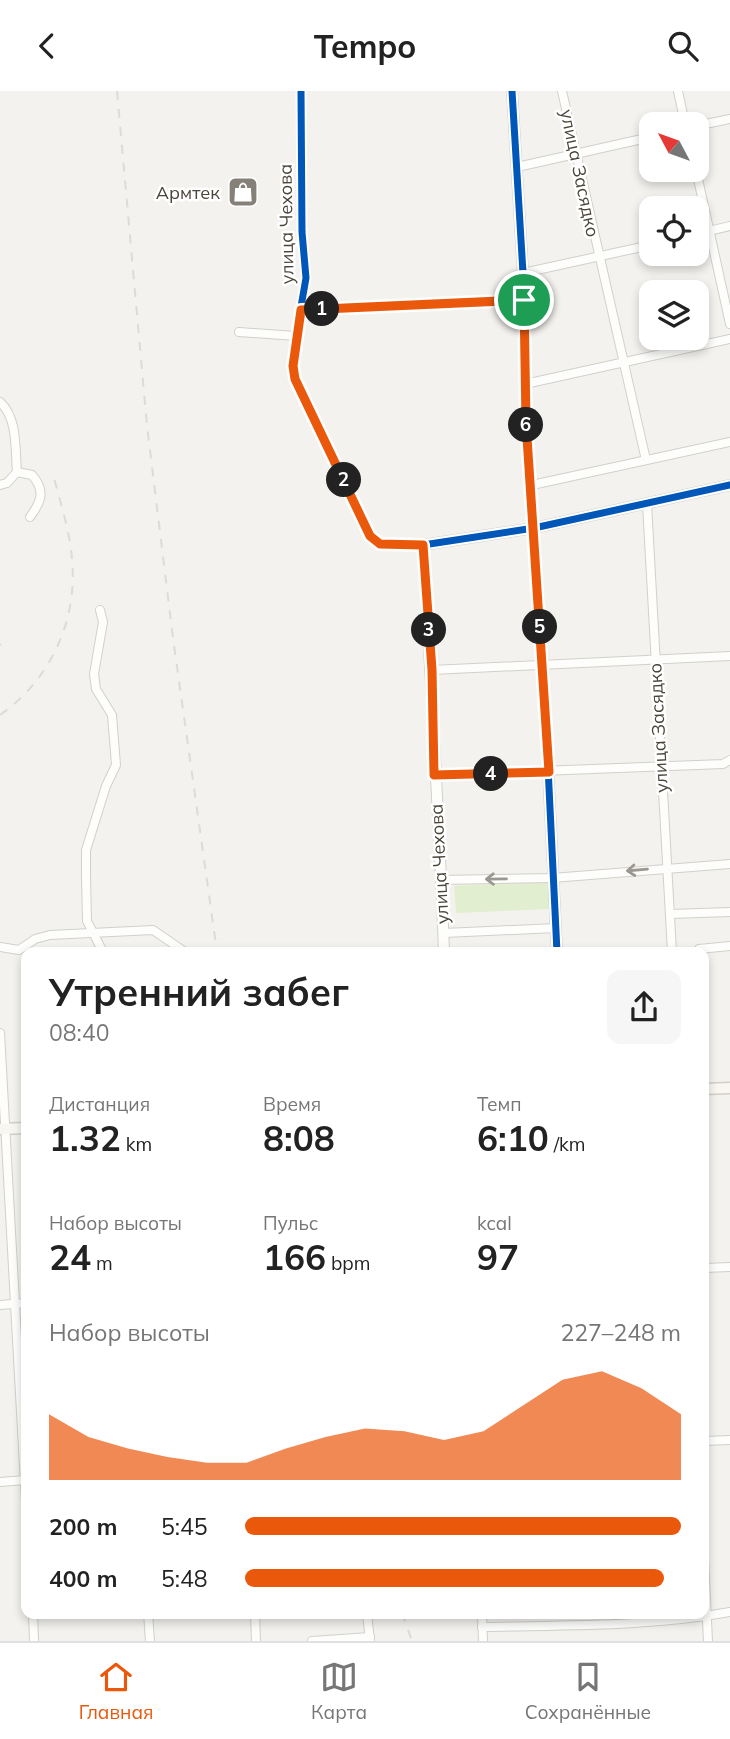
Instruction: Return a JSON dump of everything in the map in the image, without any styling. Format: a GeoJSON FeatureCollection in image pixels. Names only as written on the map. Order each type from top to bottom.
{"type":"FeatureCollection","features":[{"type":"Feature","properties":{"kind":"main road"},"geometry":{"type":"LineString","coordinates":[[709,1089],[730,1088]]}},
{"type":"Feature","properties":{"kind":"main road"},"geometry":{"type":"LineString","coordinates":[[3,1129],[21,1128]]}},
{"type":"Feature","properties":{"kind":"street","name":"улица Чехова"},"geometry":{"type":"LineString","coordinates":[[301,91],[302,232],[306,278],[296,336],[293,366],[295,379],[370,536],[380,544],[423,545],[432,670],[434,775],[444,947]]}},
{"type":"Feature","properties":{"kind":"street"},"geometry":{"type":"LineString","coordinates":[[512,91],[523,273],[526,422],[543,664],[557,947]]}},
{"type":"Feature","properties":{"kind":"street","name":"улица Засядко"},"geometry":{"type":"LineString","coordinates":[[562,91],[646,460]]}},
{"type":"Feature","properties":{"kind":"street"},"geometry":{"type":"LineString","coordinates":[[678,91],[682,112]]}},
{"type":"Feature","properties":{"kind":"street"},"geometry":{"type":"LineString","coordinates":[[709,124],[730,119]]}},
{"type":"Feature","properties":{"kind":"street"},"geometry":{"type":"LineString","coordinates":[[517,167],[639,140]]}},
{"type":"Feature","properties":{"kind":"street"},"geometry":{"type":"LineString","coordinates":[[699,182],[730,324]]}},
{"type":"Feature","properties":{"kind":"street"},"geometry":{"type":"LineString","coordinates":[[710,231],[730,226]]}},
{"type":"Feature","properties":{"kind":"street"},"geometry":{"type":"LineString","coordinates":[[523,273],[639,248]]}},
{"type":"Feature","properties":{"kind":"street"},"geometry":{"type":"LineString","coordinates":[[301,310],[524,300]]}},
{"type":"Feature","properties":{"kind":"street"},"geometry":{"type":"LineString","coordinates":[[239,332],[296,336]]}},
{"type":"Feature","properties":{"kind":"street"},"geometry":{"type":"LineString","coordinates":[[525,384],[730,339]]}},
{"type":"Feature","properties":{"kind":"street"},"geometry":{"type":"LineString","coordinates":[[0,402],[12,422],[17,472],[13,478],[1,485]]}},
{"type":"Feature","properties":{"kind":"street"},"geometry":{"type":"LineString","coordinates":[[532,485],[730,442]]}},
{"type":"Feature","properties":{"kind":"street"},"geometry":{"type":"LineString","coordinates":[[17,472],[32,475],[41,490],[40,503],[30,517]]}},
{"type":"Feature","properties":{"kind":"street"},"geometry":{"type":"LineString","coordinates":[[423,545],[534,528],[730,485]]}},
{"type":"Feature","properties":{"kind":"street","name":"улица Засядко"},"geometry":{"type":"LineString","coordinates":[[647,504],[671,947]]}},
{"type":"Feature","properties":{"kind":"street"},"geometry":{"type":"LineString","coordinates":[[100,610],[103,622],[94,674],[96,689],[112,715],[116,765],[106,786],[86,850],[87,921],[100,947]]}},
{"type":"Feature","properties":{"kind":"street"},"geometry":{"type":"LineString","coordinates":[[432,670],[730,656]]}},
{"type":"Feature","properties":{"kind":"street"},"geometry":{"type":"LineString","coordinates":[[434,775],[723,764],[730,759]]}},
{"type":"Feature","properties":{"kind":"street"},"geometry":{"type":"LineString","coordinates":[[440,880],[552,878],[730,864]]}},
{"type":"Feature","properties":{"kind":"street"},"geometry":{"type":"LineString","coordinates":[[670,914],[730,912]]}},
{"type":"Feature","properties":{"kind":"street"},"geometry":{"type":"LineString","coordinates":[[444,933],[556,928]]}},
{"type":"Feature","properties":{"kind":"street"},"geometry":{"type":"LineString","coordinates":[[23,947],[35,939],[50,935],[153,930],[178,947]]}},
{"type":"Feature","properties":{"kind":"street"},"geometry":{"type":"LineString","coordinates":[[709,948],[730,946]]}},
{"type":"Feature","properties":{"kind":"street"},"geometry":{"type":"LineString","coordinates":[[0,947],[21,949]]}},
{"type":"Feature","properties":{"kind":"street"},"geometry":{"type":"LineString","coordinates":[[0,1033],[3,1129],[21,1400]]}},
{"type":"Feature","properties":{"kind":"street"},"geometry":{"type":"LineString","coordinates":[[709,1268],[730,1267]]}},
{"type":"Feature","properties":{"kind":"street"},"geometry":{"type":"LineString","coordinates":[[0,1304],[21,1303]]}},
{"type":"Feature","properties":{"kind":"street"},"geometry":{"type":"LineString","coordinates":[[709,1441],[730,1440]]}},
{"type":"Feature","properties":{"kind":"street"},"geometry":{"type":"LineString","coordinates":[[0,1482],[21,1480]]}},
{"type":"Feature","properties":{"kind":"street"},"geometry":{"type":"LineString","coordinates":[[709,1617],[730,1612]]}},
{"type":"Feature","properties":{"kind":"street"},"geometry":{"type":"LineString","coordinates":[[33,1619],[34,1641]]}},
{"type":"Feature","properties":{"kind":"street"},"geometry":{"type":"LineString","coordinates":[[148,1619],[150,1641]]}},
{"type":"Feature","properties":{"kind":"street"},"geometry":{"type":"LineString","coordinates":[[255,1619],[256,1641]]}},
{"type":"Feature","properties":{"kind":"street"},"geometry":{"type":"LineString","coordinates":[[312,1641],[370,1639],[368,1619]]}},
{"type":"Feature","properties":{"kind":"street"},"geometry":{"type":"LineString","coordinates":[[482,1619],[483,1641]]}},
{"type":"Feature","properties":{"kind":"street"},"geometry":{"type":"LineString","coordinates":[[594,1619],[594,1625]]}},
{"type":"Feature","properties":{"kind":"street"},"geometry":{"type":"LineString","coordinates":[[482,1627],[594,1625],[679,1619]]}},
{"type":"Feature","properties":{"kind":"street"},"geometry":{"type":"LineString","coordinates":[[707,1619],[708,1641]]}},
{"type":"Feature","properties":{"kind":"green space"},"geometry":{"type":"Polygon","coordinates":[[[548,881],[549,909],[456,913],[454,886],[548,881]]]}},
{"type":"Feature","properties":{"kind":"railway"},"geometry":{"type":"LineString","coordinates":[[117,91],[147,426],[173,638],[216,947]]}},
{"type":"Feature","properties":{"kind":"railway"},"geometry":{"type":"LineString","coordinates":[[0,715],[18,701],[46,667],[57,647],[70,605],[73,582],[71,548],[53,474]]}},
{"type":"Feature","properties":{"kind":"railway"},"geometry":{"type":"LineString","coordinates":[[404,1619],[412,1641]]}},
{"type":"Feature","properties":{"kind":"cycle path"},"geometry":{"type":"LineString","coordinates":[[301,91],[302,232],[306,278],[295,341],[295,379],[370,536],[380,544],[423,545],[534,528],[730,485]]}},
{"type":"Feature","properties":{"kind":"cycle path"},"geometry":{"type":"LineString","coordinates":[[512,91],[523,273],[526,422],[543,664],[557,947]]}},
{"type":"Feature","properties":{"kind":"place","name":"Армтек"},"geometry":{"type":"Point","coordinates":[243,192]}},
{"type":"Feature","properties":{"kind":"route"},"geometry":{"type":"LineString","coordinates":[[524,300],[526,422],[549,772],[434,775],[432,670],[423,545],[380,544],[370,536],[295,379],[295,341],[301,310],[524,300]]}}]}
